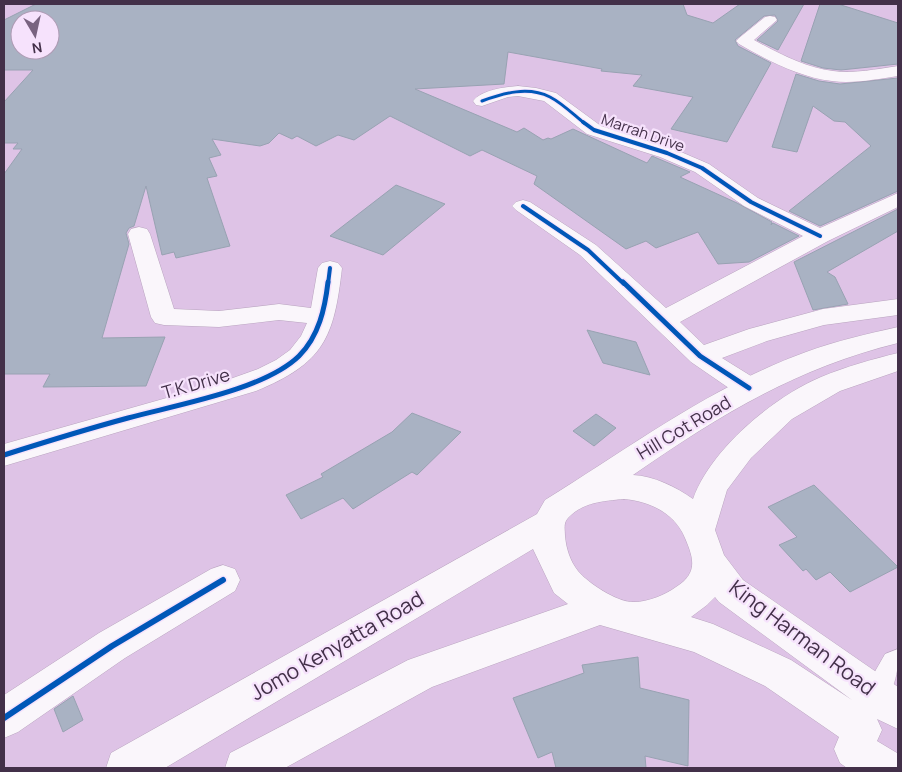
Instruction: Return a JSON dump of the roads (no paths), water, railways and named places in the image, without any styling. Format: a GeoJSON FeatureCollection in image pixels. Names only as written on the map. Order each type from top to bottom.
{"type":"FeatureCollection","features":[{"type":"Feature","properties":{"kind":"street"},"geometry":{"type":"LineString","coordinates":[[770,20],[744,41],[817,73],[832,76],[898,71]]}},
{"type":"Feature","properties":{"kind":"street","name":"Marrah Drive"},"geometry":{"type":"LineString","coordinates":[[482,101],[505,92],[536,93],[550,98],[594,130],[667,153],[702,168],[751,202],[820,236]]}},
{"type":"Feature","properties":{"kind":"street"},"geometry":{"type":"LineString","coordinates":[[664,320],[820,236],[891,202]]}},
{"type":"Feature","properties":{"kind":"street"},"geometry":{"type":"LineString","coordinates":[[523,206],[588,250],[700,356],[749,388]]}},
{"type":"Feature","properties":{"kind":"street"},"geometry":{"type":"LineString","coordinates":[[139,234],[164,317],[219,319],[279,312],[322,318]]}},
{"type":"Feature","properties":{"kind":"street","name":"T.K Drive"},"geometry":{"type":"LineString","coordinates":[[4,455],[74,432],[221,392],[268,376],[299,357],[315,335],[322,318],[330,268]]}},
{"type":"Feature","properties":{"kind":"street"},"geometry":{"type":"LineString","coordinates":[[700,356],[758,335],[823,317],[898,307]]}},
{"type":"Feature","properties":{"kind":"street","name":"Hill Cot Road"},"geometry":{"type":"LineString","coordinates":[[586,490],[649,448],[749,388],[795,366],[871,340],[898,335]]}},
{"type":"Feature","properties":{"kind":"street"},"geometry":{"type":"LineString","coordinates":[[266,762],[421,673],[617,614],[673,609],[695,594],[706,582],[705,546],[713,486],[740,450],[782,412],[830,384],[890,363],[898,362]]}},
{"type":"Feature","properties":{"kind":"street"},"geometry":{"type":"LineString","coordinates":[[617,614],[566,582],[550,552],[548,524],[556,509],[586,490],[624,487],[640,488],[668,498],[685,512],[705,546]]}},
{"type":"Feature","properties":{"kind":"street","name":"Jomo Kenyatta Road"},"geometry":{"type":"LineString","coordinates":[[126,768],[548,524]]}},
{"type":"Feature","properties":{"kind":"street","name":"King Harman Road"},"geometry":{"type":"LineString","coordinates":[[705,546],[731,591],[886,701]]}},
{"type":"Feature","properties":{"kind":"street"},"geometry":{"type":"LineString","coordinates":[[4,718],[45,688],[140,627],[223,580]]}},
{"type":"Feature","properties":{"kind":"street","name":"King Harman Road"},"geometry":{"type":"LineString","coordinates":[[617,614],[700,636],[778,673],[862,730]]}},
{"type":"Feature","properties":{"kind":"street"},"geometry":{"type":"LineString","coordinates":[[862,730],[854,749],[882,768]]}},
{"type":"Feature","properties":{"kind":"lane"},"geometry":{"type":"LineString","coordinates":[[862,730],[886,701],[892,662],[898,660]]}}]}
